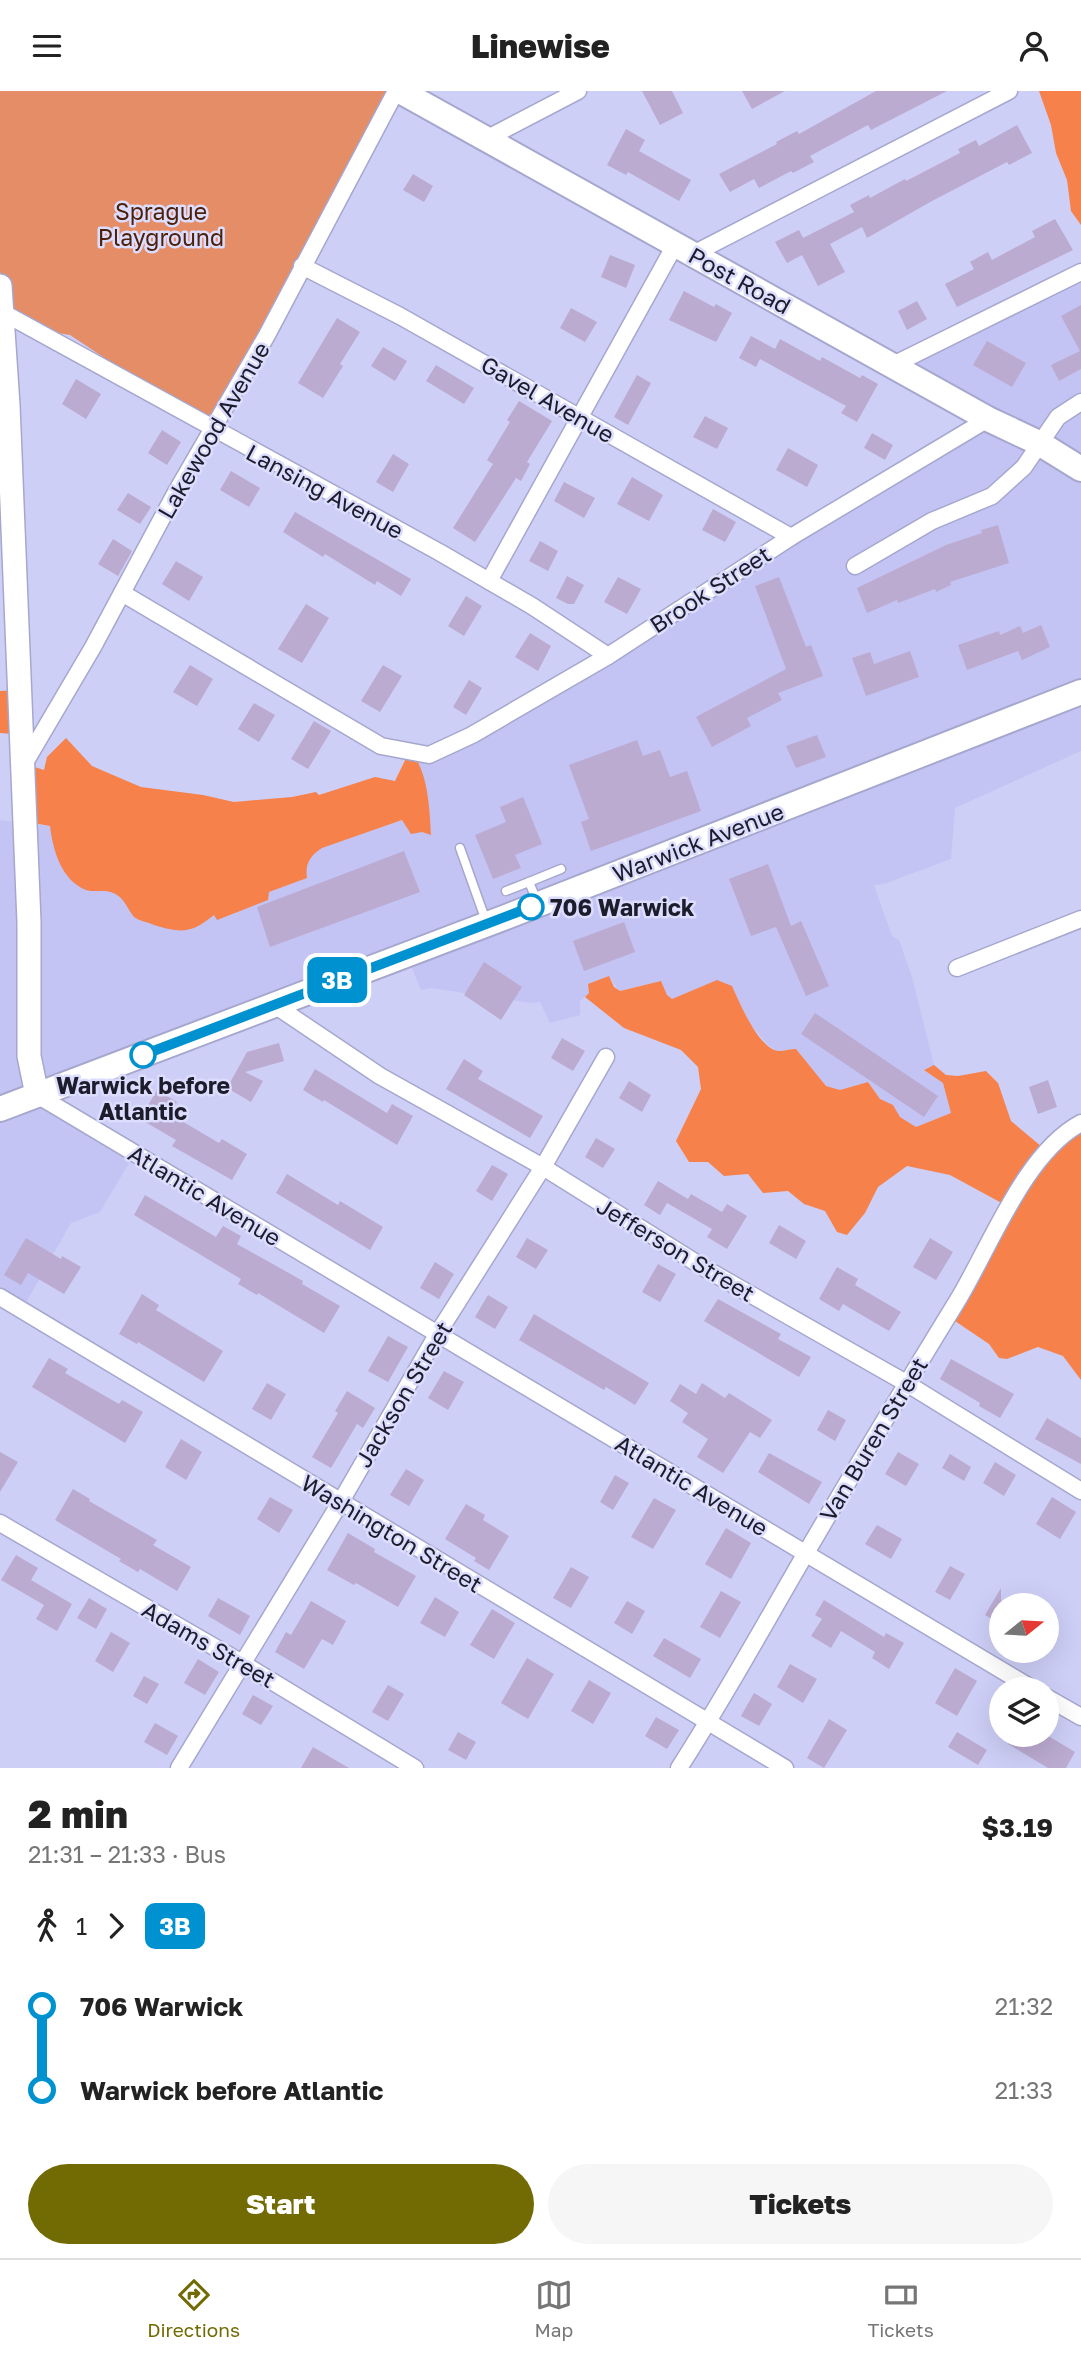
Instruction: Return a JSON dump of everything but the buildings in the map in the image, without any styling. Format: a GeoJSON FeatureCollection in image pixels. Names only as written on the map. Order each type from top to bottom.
{"type":"FeatureCollection","features":[{"type":"Feature","properties":{"kind":"main road","name":"Post Road"},"geometry":{"type":"LineString","coordinates":[[398,91],[988,419],[1039,443],[1081,469]]}},
{"type":"Feature","properties":{"kind":"main road","name":"Warwick Avenue"},"geometry":{"type":"LineString","coordinates":[[0,1109],[487,923],[533,893],[1081,692]]}},
{"type":"Feature","properties":{"kind":"street","name":"Lakewood Avenue"},"geometry":{"type":"LineString","coordinates":[[23,766],[267,335],[398,91]]}},
{"type":"Feature","properties":{"kind":"street"},"geometry":{"type":"LineString","coordinates":[[486,139],[578,91]]}},
{"type":"Feature","properties":{"kind":"street"},"geometry":{"type":"LineString","coordinates":[[489,581],[580,418],[684,249],[979,98],[1009,91]]}},
{"type":"Feature","properties":{"kind":"street","name":"Gavel Avenue"},"geometry":{"type":"LineString","coordinates":[[302,266],[400,316],[791,537]]}},
{"type":"Feature","properties":{"kind":"street"},"geometry":{"type":"LineString","coordinates":[[893,365],[1081,272]]}},
{"type":"Feature","properties":{"kind":"street"},"geometry":{"type":"LineString","coordinates":[[0,286],[7,512],[23,766],[29,922],[29,1056],[37,1095]]}},
{"type":"Feature","properties":{"kind":"street","name":"Lansing Avenue"},"geometry":{"type":"LineString","coordinates":[[2,320],[212,430],[489,581],[532,605],[608,656]]}},
{"type":"Feature","properties":{"kind":"street"},"geometry":{"type":"LineString","coordinates":[[855,566],[932,521],[992,496],[1024,467],[1058,417],[1081,402]]}},
{"type":"Feature","properties":{"kind":"street","name":"Brook Street"},"geometry":{"type":"LineString","coordinates":[[122,593],[381,746],[429,755],[472,735],[608,656],[791,537],[988,419]]}},
{"type":"Feature","properties":{"kind":"street"},"geometry":{"type":"LineString","coordinates":[[957,968],[1081,919]]}},
{"type":"Feature","properties":{"kind":"street","name":"Jefferson Street"},"geometry":{"type":"LineString","coordinates":[[273,1005],[380,1076],[543,1167],[706,1269],[906,1383],[1081,1491]]}},
{"type":"Feature","properties":{"kind":"street","name":"Jackson Street"},"geometry":{"type":"LineString","coordinates":[[179,1768],[340,1503],[438,1333],[543,1167],[606,1056]]}},
{"type":"Feature","properties":{"kind":"street","name":"Atlantic Avenue"},"geometry":{"type":"LineString","coordinates":[[37,1095],[1013,1677]]}},
{"type":"Feature","properties":{"kind":"street","name":"Van Buren Street"},"geometry":{"type":"LineString","coordinates":[[679,1768],[906,1383],[958,1300],[994,1231],[1031,1172],[1064,1132],[1081,1123]]}},
{"type":"Feature","properties":{"kind":"street","name":"Washington Street"},"geometry":{"type":"LineString","coordinates":[[0,1297],[785,1768]]}},
{"type":"Feature","properties":{"kind":"street","name":"Adams Street"},"geometry":{"type":"LineString","coordinates":[[0,1523],[242,1663],[415,1768]]}},
{"type":"Feature","properties":{"kind":"street"},"geometry":{"type":"LineString","coordinates":[[1059,1704],[1081,1717]]}},
{"type":"Feature","properties":{"kind":"lane"},"geometry":{"type":"LineString","coordinates":[[460,848],[487,923]]}},
{"type":"Feature","properties":{"kind":"lane"},"geometry":{"type":"LineString","coordinates":[[506,891],[533,893],[561,869]]}},
{"type":"Feature","properties":{"kind":"shaded area"},"geometry":{"type":"Polygon","coordinates":[[[1039,91],[1081,91],[1081,225],[1071,211],[1067,180],[1056,153],[1051,125],[1039,91]]]}},
{"type":"Feature","properties":{"kind":"shaded area"},"geometry":{"type":"Polygon","coordinates":[[[1081,274],[1081,751],[955,808],[951,859],[884,884],[874,885],[892,936],[899,940],[912,977],[934,1065],[924,1070],[943,1083],[951,1113],[916,1127],[900,1117],[893,1105],[880,1099],[868,1082],[840,1090],[826,1086],[796,1049],[777,1051],[768,1045],[749,1023],[732,987],[717,980],[672,999],[667,995],[661,981],[619,991],[609,976],[580,1001],[580,1015],[550,1023],[540,1002],[531,1003],[431,988],[421,990],[407,956],[42,1094],[135,1153],[100,1212],[71,1223],[23,1308],[0,1296],[0,820],[63,828],[269,892],[307,878],[306,868],[311,855],[322,848],[402,820],[417,757],[421,759],[988,419],[901,369],[1081,274]]]}},
{"type":"Feature","properties":{"kind":"shaded area"},"geometry":{"type":"Polygon","coordinates":[[[18,690],[24,735],[0,733],[0,691],[18,690]]]}},
{"type":"Feature","properties":{"kind":"shaded area"},"geometry":{"type":"Polygon","coordinates":[[[66,738],[92,766],[141,787],[234,802],[316,792],[319,795],[375,777],[395,781],[409,752],[415,758],[424,778],[431,835],[422,832],[411,834],[402,820],[322,848],[309,860],[307,878],[269,892],[268,900],[217,920],[214,915],[192,929],[163,928],[134,917],[122,900],[113,893],[86,890],[77,885],[64,872],[53,845],[50,826],[33,823],[25,764],[44,770],[47,757],[66,738]]]}},
{"type":"Feature","properties":{"kind":"shaded area"},"geometry":{"type":"Polygon","coordinates":[[[609,976],[614,987],[620,991],[661,981],[667,995],[672,999],[717,980],[732,986],[750,1024],[771,1048],[778,1051],[796,1049],[826,1086],[840,1090],[868,1082],[880,1099],[893,1105],[900,1117],[916,1127],[951,1113],[943,1083],[924,1070],[934,1065],[946,1075],[958,1076],[986,1071],[998,1083],[1011,1121],[1048,1152],[1081,1123],[1081,1380],[1063,1356],[1038,1347],[1007,1359],[999,1358],[989,1344],[952,1319],[1009,1207],[950,1175],[907,1166],[878,1187],[865,1213],[847,1235],[837,1232],[825,1211],[804,1204],[788,1191],[763,1193],[748,1174],[724,1176],[708,1162],[689,1162],[676,1141],[701,1089],[698,1067],[681,1050],[624,1028],[585,997],[589,993],[588,984],[609,976]]]}},
{"type":"Feature","properties":{"kind":"green space","name":"Sprague Playground"},"geometry":{"type":"Polygon","coordinates":[[[0,91],[397,91],[213,430],[70,335],[7,325],[0,271],[0,91]]]}},
{"type":"Feature","properties":{"kind":"bus line","name":"3B"},"geometry":{"type":"LineString","coordinates":[[143,1055],[531,907]]}},
{"type":"Feature","properties":{"kind":"place","name":"706 Warwick"},"geometry":{"type":"Point","coordinates":[531,907]}},
{"type":"Feature","properties":{"kind":"place","name":"Warwick before Atlantic"},"geometry":{"type":"Point","coordinates":[143,1055]}}]}
